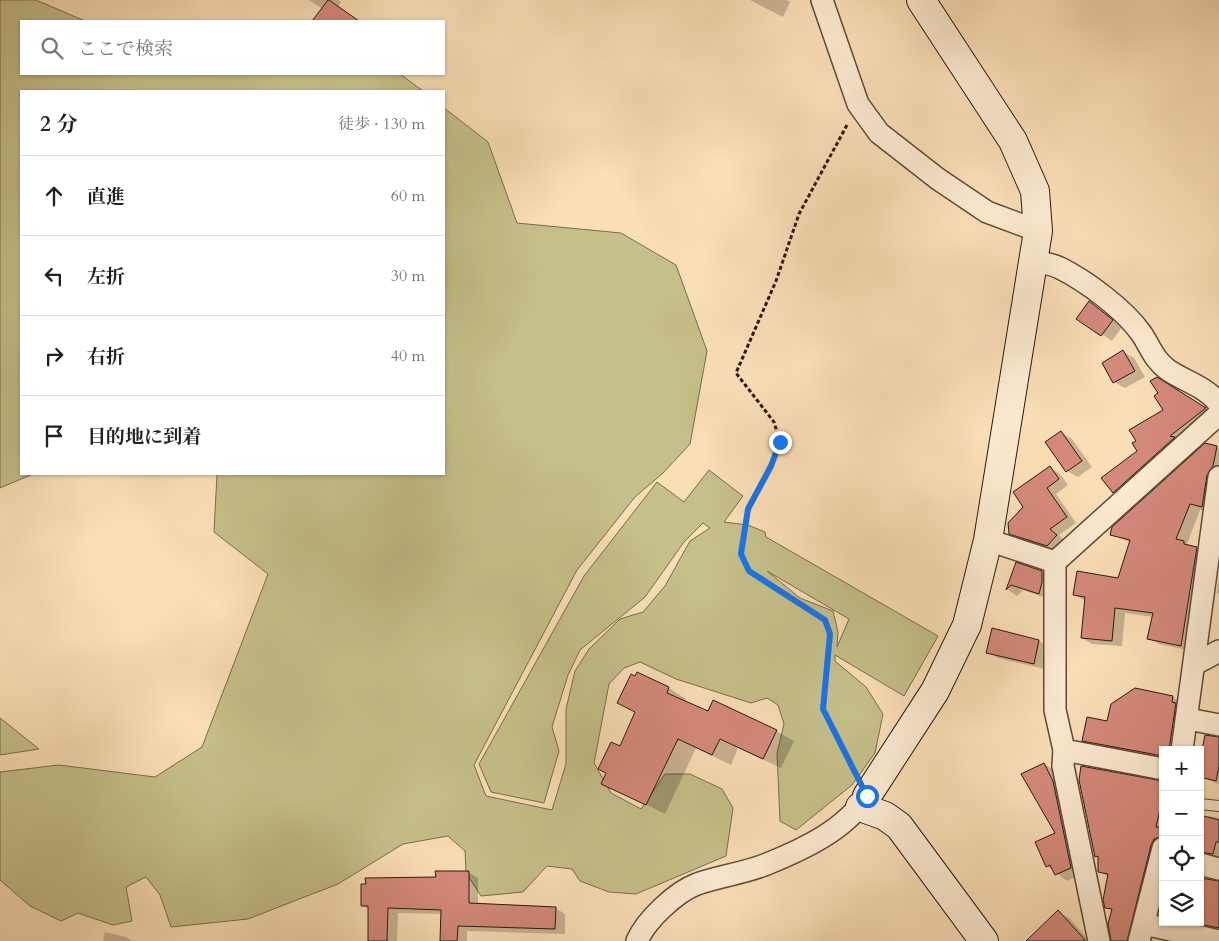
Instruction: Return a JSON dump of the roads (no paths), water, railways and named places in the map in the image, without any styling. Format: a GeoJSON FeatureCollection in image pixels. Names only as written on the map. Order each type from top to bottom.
{"type":"FeatureCollection","features":[{"type":"Feature","properties":{"kind":"street"},"geometry":{"type":"LineString","coordinates":[[822,0],[858,104],[879,133],[938,179],[987,212],[1038,231]]}},
{"type":"Feature","properties":{"kind":"street"},"geometry":{"type":"LineString","coordinates":[[637,941],[658,911],[695,885],[766,864],[834,831],[864,801],[935,690],[963,633],[988,540],[1038,231],[1035,191],[1012,141],[921,0]]}},
{"type":"Feature","properties":{"kind":"street"},"geometry":{"type":"LineString","coordinates":[[1034,261],[1059,268],[1092,289],[1129,319],[1142,334],[1153,356],[1168,370],[1190,381],[1218,405],[1055,562],[1055,710],[1064,750],[1063,766],[1099,941]]}},
{"type":"Feature","properties":{"kind":"street"},"geometry":{"type":"LineString","coordinates":[[1183,746],[1188,719],[1219,477]]}},
{"type":"Feature","properties":{"kind":"street"},"geometry":{"type":"LineString","coordinates":[[988,540],[1055,562]]}},
{"type":"Feature","properties":{"kind":"street"},"geometry":{"type":"LineString","coordinates":[[1195,664],[1219,651]]}},
{"type":"Feature","properties":{"kind":"street"},"geometry":{"type":"LineString","coordinates":[[1188,719],[1219,725]]}},
{"type":"Feature","properties":{"kind":"street"},"geometry":{"type":"LineString","coordinates":[[1064,750],[1159,768]]}},
{"type":"Feature","properties":{"kind":"street"},"geometry":{"type":"LineString","coordinates":[[864,801],[899,826],[980,939]]}},
{"type":"Feature","properties":{"kind":"street"},"geometry":{"type":"LineString","coordinates":[[1159,863],[1141,932],[1219,941]]}},
{"type":"Feature","properties":{"kind":"street"},"geometry":{"type":"LineString","coordinates":[[1204,865],[1219,869]]}},
{"type":"Feature","properties":{"kind":"lane"},"geometry":{"type":"LineString","coordinates":[[1204,804],[1219,806]]}}]}
